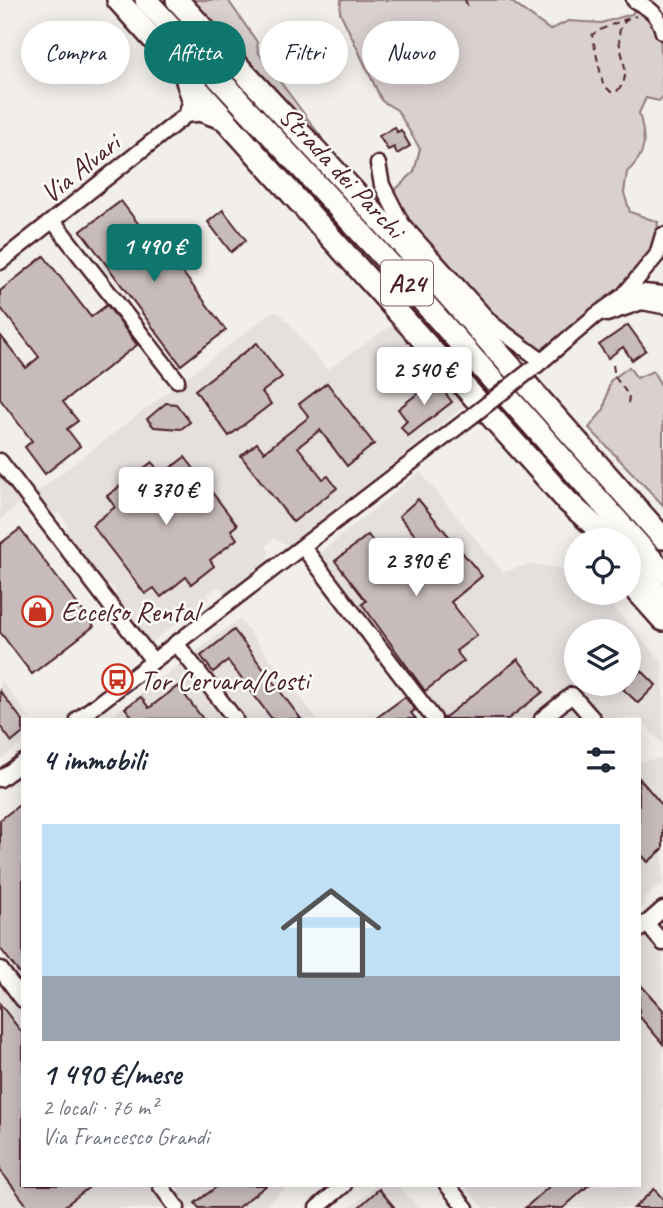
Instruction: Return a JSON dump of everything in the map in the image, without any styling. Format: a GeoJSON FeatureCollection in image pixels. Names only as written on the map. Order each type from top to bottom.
{"type":"FeatureCollection","features":[{"type":"Feature","properties":{"kind":"highway","name":"Strada dei Parchi"},"geometry":{"type":"LineString","coordinates":[[118,0],[144,30]]}},
{"type":"Feature","properties":{"kind":"highway","name":"Strada dei Parchi"},"geometry":{"type":"LineString","coordinates":[[146,0],[379,252],[663,572]]}},
{"type":"Feature","properties":{"kind":"highway"},"geometry":{"type":"LineString","coordinates":[[177,0],[396,237],[663,538]]}},
{"type":"Feature","properties":{"kind":"highway"},"geometry":{"type":"LineString","coordinates":[[188,84],[194,102],[191,111],[200,110],[222,118]]}},
{"type":"Feature","properties":{"kind":"highway","name":"Strada dei Parchi"},"geometry":{"type":"LineString","coordinates":[[191,84],[568,502],[597,528]]}},
{"type":"Feature","properties":{"kind":"highway"},"geometry":{"type":"LineString","coordinates":[[568,502],[585,528]]}},
{"type":"Feature","properties":{"kind":"highway"},"geometry":{"type":"LineString","coordinates":[[641,574],[663,597]]}},
{"type":"Feature","properties":{"kind":"highway"},"geometry":{"type":"LineString","coordinates":[[641,595],[663,620]]}},
{"type":"Feature","properties":{"kind":"street"},"geometry":{"type":"LineString","coordinates":[[634,0],[656,14],[663,32]]}},
{"type":"Feature","properties":{"kind":"street","name":"Via Alvari"},"geometry":{"type":"LineString","coordinates":[[0,262],[191,111]]}},
{"type":"Feature","properties":{"kind":"street"},"geometry":{"type":"LineString","coordinates":[[378,164],[382,186],[408,231],[492,324],[537,365]]}},
{"type":"Feature","properties":{"kind":"street"},"geometry":{"type":"LineString","coordinates":[[53,221],[177,380]]}},
{"type":"Feature","properties":{"kind":"street"},"geometry":{"type":"LineString","coordinates":[[659,297],[650,277],[660,255],[663,235]]}},
{"type":"Feature","properties":{"kind":"street"},"geometry":{"type":"LineString","coordinates":[[95,714],[153,661],[472,416],[623,296],[660,255]]}},
{"type":"Feature","properties":{"kind":"street"},"geometry":{"type":"LineString","coordinates":[[623,296],[659,297]]}},
{"type":"Feature","properties":{"kind":"street"},"geometry":{"type":"LineString","coordinates":[[587,324],[628,306],[659,297]]}},
{"type":"Feature","properties":{"kind":"street"},"geometry":{"type":"LineString","coordinates":[[0,461],[153,661]]}},
{"type":"Feature","properties":{"kind":"street"},"geometry":{"type":"LineString","coordinates":[[303,547],[433,718]]}},
{"type":"Feature","properties":{"kind":"street"},"geometry":{"type":"LineString","coordinates":[[176,643],[235,718]]}},
{"type":"Feature","properties":{"kind":"street"},"geometry":{"type":"LineString","coordinates":[[543,718],[572,695],[592,718]]}},
{"type":"Feature","properties":{"kind":"street"},"geometry":{"type":"LineString","coordinates":[[0,779],[21,763]]}},
{"type":"Feature","properties":{"kind":"street"},"geometry":{"type":"LineString","coordinates":[[663,909],[643,927],[663,943]]}},
{"type":"Feature","properties":{"kind":"street"},"geometry":{"type":"LineString","coordinates":[[0,969],[21,997]]}},
{"type":"Feature","properties":{"kind":"street"},"geometry":{"type":"LineString","coordinates":[[161,1187],[177,1208]]}},
{"type":"Feature","properties":{"kind":"street"},"geometry":{"type":"LineString","coordinates":[[317,1208],[342,1187]]}},
{"type":"Feature","properties":{"kind":"street"},"geometry":{"type":"LineString","coordinates":[[449,1187],[466,1208]]}},
{"type":"Feature","properties":{"kind":"path"},"geometry":{"type":"LineString","coordinates":[[465,0],[469,9]]}},
{"type":"Feature","properties":{"kind":"path"},"geometry":{"type":"LineString","coordinates":[[628,18],[621,27],[620,35],[625,70],[623,86],[617,92],[611,92],[603,84],[592,35],[596,30],[609,28],[628,18]]}},
{"type":"Feature","properties":{"kind":"path"},"geometry":{"type":"LineString","coordinates":[[613,365],[615,377],[629,396],[628,404]]}},
{"type":"Feature","properties":{"kind":"shaded area"},"geometry":{"type":"Polygon","coordinates":[[[193,0],[228,0],[242,21],[212,21],[193,0]]]}},
{"type":"Feature","properties":{"kind":"shaded area"},"geometry":{"type":"Polygon","coordinates":[[[341,0],[509,0],[550,30],[568,21],[601,23],[632,14],[634,10],[653,19],[660,33],[663,96],[659,101],[646,98],[639,113],[644,145],[639,158],[627,172],[624,193],[630,212],[658,222],[654,243],[647,258],[595,309],[541,350],[518,336],[465,287],[405,219],[393,192],[414,172],[420,149],[397,110],[382,101],[374,84],[459,84],[459,21],[362,21],[362,59],[348,29],[348,21],[344,21],[340,12],[341,0]]]}},
{"type":"Feature","properties":{"kind":"shaded area"},"geometry":{"type":"Polygon","coordinates":[[[246,26],[257,42],[260,73],[246,58],[246,26]]]}},
{"type":"Feature","properties":{"kind":"shaded area"},"geometry":{"type":"Polygon","coordinates":[[[270,84],[282,84],[321,140],[270,84]]]}},
{"type":"Feature","properties":{"kind":"shaded area"},"geometry":{"type":"Polygon","coordinates":[[[273,311],[281,314],[327,370],[395,323],[466,405],[293,543],[286,544],[274,539],[266,546],[269,552],[266,564],[228,594],[218,586],[209,593],[208,600],[150,643],[114,597],[116,591],[110,585],[106,586],[66,534],[67,523],[59,513],[49,515],[33,495],[273,311]]]}},
{"type":"Feature","properties":{"kind":"shaded area"},"geometry":{"type":"Polygon","coordinates":[[[629,367],[637,378],[653,371],[663,389],[663,505],[589,428],[604,409],[610,381],[629,367]]]}},
{"type":"Feature","properties":{"kind":"shaded area"},"geometry":{"type":"Polygon","coordinates":[[[0,469],[24,500],[0,520],[0,469]]]}},
{"type":"Feature","properties":{"kind":"shaded area"},"geometry":{"type":"Polygon","coordinates":[[[420,472],[503,572],[531,564],[564,568],[564,605],[611,605],[623,619],[564,619],[564,696],[641,696],[641,639],[663,663],[663,745],[639,718],[441,718],[318,554],[420,472]]]}},
{"type":"Feature","properties":{"kind":"shaded area"},"geometry":{"type":"Polygon","coordinates":[[[239,619],[316,718],[116,718],[114,714],[239,619]]]}},
{"type":"Feature","properties":{"kind":"shaded area"},"geometry":{"type":"Polygon","coordinates":[[[0,679],[30,718],[21,718],[21,744],[0,760],[0,679]]]}},
{"type":"Feature","properties":{"kind":"shaded area"},"geometry":{"type":"Polygon","coordinates":[[[660,758],[663,762],[663,887],[659,886],[644,898],[644,905],[641,907],[641,762],[660,758]]]}},
{"type":"Feature","properties":{"kind":"shaded area"},"geometry":{"type":"Polygon","coordinates":[[[663,920],[663,1208],[484,1208],[466,1187],[641,1187],[641,938],[663,920]]]}},
{"type":"Feature","properties":{"kind":"shaded area"},"geometry":{"type":"Polygon","coordinates":[[[0,981],[21,1008],[21,1187],[157,1187],[173,1208],[0,1208],[0,981]]]}},
{"type":"Feature","properties":{"kind":"shaded area"},"geometry":{"type":"Polygon","coordinates":[[[178,1187],[287,1187],[262,1208],[183,1208],[176,1199],[180,1190],[178,1187]]]}},
{"type":"Feature","properties":{"kind":"shaded area"},"geometry":{"type":"Polygon","coordinates":[[[375,1187],[399,1187],[418,1208],[350,1208],[375,1187]]]}},
{"type":"Feature","properties":{"kind":"building"},"geometry":{"type":"Polygon","coordinates":[[[395,127],[397,132],[401,130],[410,146],[397,154],[394,147],[388,150],[379,136],[395,127]]]}},
{"type":"Feature","properties":{"kind":"building"},"geometry":{"type":"Polygon","coordinates":[[[121,201],[175,272],[180,269],[226,330],[181,365],[81,231],[121,201]]]}},
{"type":"Feature","properties":{"kind":"building"},"geometry":{"type":"Polygon","coordinates":[[[223,210],[246,240],[231,252],[208,222],[223,210]]]}},
{"type":"Feature","properties":{"kind":"building"},"geometry":{"type":"Polygon","coordinates":[[[44,256],[91,317],[107,305],[137,345],[63,402],[78,421],[67,429],[80,446],[45,474],[25,447],[32,441],[0,399],[0,335],[26,368],[39,357],[0,307],[0,291],[44,256]]]}},
{"type":"Feature","properties":{"kind":"building"},"geometry":{"type":"Polygon","coordinates":[[[628,325],[646,350],[632,360],[623,347],[608,358],[599,345],[628,325]]]}},
{"type":"Feature","properties":{"kind":"building"},"geometry":{"type":"Polygon","coordinates":[[[257,343],[282,377],[262,392],[271,404],[229,436],[195,390],[257,343]]]}},
{"type":"Feature","properties":{"kind":"building"},"geometry":{"type":"Polygon","coordinates":[[[435,380],[452,402],[408,436],[401,427],[407,421],[398,409],[435,380]]]}},
{"type":"Feature","properties":{"kind":"building"},"geometry":{"type":"Polygon","coordinates":[[[327,383],[374,444],[347,466],[320,430],[298,447],[323,479],[328,476],[337,488],[293,522],[241,456],[257,443],[264,452],[309,417],[299,404],[327,383]]]}},
{"type":"Feature","properties":{"kind":"building"},"geometry":{"type":"Polygon","coordinates":[[[166,403],[176,404],[190,422],[181,429],[154,427],[147,419],[166,403]]]}},
{"type":"Feature","properties":{"kind":"building"},"geometry":{"type":"Polygon","coordinates":[[[185,457],[237,525],[231,530],[237,539],[210,560],[214,566],[191,584],[186,577],[161,597],[154,588],[145,594],[92,525],[115,507],[107,496],[152,462],[161,475],[185,457]]]}},
{"type":"Feature","properties":{"kind":"building"},"geometry":{"type":"Polygon","coordinates":[[[418,499],[482,576],[451,602],[477,635],[456,651],[464,661],[425,691],[362,604],[366,601],[335,561],[368,535],[385,557],[394,551],[419,582],[440,565],[399,516],[418,499]]]}},
{"type":"Feature","properties":{"kind":"building"},"geometry":{"type":"Polygon","coordinates":[[[20,529],[94,626],[32,674],[0,632],[0,544],[20,529]]]}},
{"type":"Feature","properties":{"kind":"building"},"geometry":{"type":"Polygon","coordinates":[[[234,630],[300,718],[271,718],[228,661],[213,672],[201,656],[234,630]]]}},
{"type":"Feature","properties":{"kind":"building"},"geometry":{"type":"Polygon","coordinates":[[[518,659],[543,692],[509,718],[444,718],[518,659]]]}},
{"type":"Feature","properties":{"kind":"building"},"geometry":{"type":"Polygon","coordinates":[[[641,670],[656,685],[638,703],[630,696],[641,696],[641,670]]]}},
{"type":"Feature","properties":{"kind":"building"},"geometry":{"type":"Polygon","coordinates":[[[178,686],[202,718],[133,718],[125,708],[141,697],[149,708],[178,686]]]}},
{"type":"Feature","properties":{"kind":"building"},"geometry":{"type":"Polygon","coordinates":[[[0,691],[21,718],[21,735],[12,742],[0,726],[0,691]]]}},
{"type":"Feature","properties":{"kind":"building"},"geometry":{"type":"Polygon","coordinates":[[[405,697],[415,710],[411,713],[415,718],[376,718],[405,697]]]}},
{"type":"Feature","properties":{"kind":"building"},"geometry":{"type":"Polygon","coordinates":[[[641,780],[663,806],[663,849],[648,862],[641,854],[641,780]]]}},
{"type":"Feature","properties":{"kind":"building"},"geometry":{"type":"Polygon","coordinates":[[[21,804],[21,975],[0,948],[0,820],[21,804]]]}},
{"type":"Feature","properties":{"kind":"building"},"geometry":{"type":"Polygon","coordinates":[[[641,985],[663,1010],[663,1044],[641,1018],[641,985]]]}},
{"type":"Feature","properties":{"kind":"building"},"geometry":{"type":"Polygon","coordinates":[[[0,1004],[21,1031],[21,1187],[89,1187],[62,1208],[29,1208],[0,1170],[0,1004]]]}},
{"type":"Feature","properties":{"kind":"building"},"geometry":{"type":"Polygon","coordinates":[[[216,1187],[264,1187],[237,1208],[199,1208],[195,1203],[216,1187]]]}},
{"type":"Feature","properties":{"kind":"building"},"geometry":{"type":"Polygon","coordinates":[[[549,1187],[587,1187],[563,1208],[525,1208],[549,1187]]]}},
{"type":"Feature","properties":{"kind":"building"},"geometry":{"type":"Polygon","coordinates":[[[379,1189],[395,1208],[358,1208],[379,1189]]]}},
{"type":"Feature","properties":{"kind":"building"},"geometry":{"type":"Polygon","coordinates":[[[654,1189],[663,1199],[663,1208],[634,1208],[654,1189]]]}},
{"type":"Feature","properties":{"kind":"place","name":"Eccelso Rental"},"geometry":{"type":"Point","coordinates":[38,611]}},
{"type":"Feature","properties":{"kind":"place","name":"Tor Cervara/Costi"},"geometry":{"type":"Point","coordinates":[117,680]}}]}
